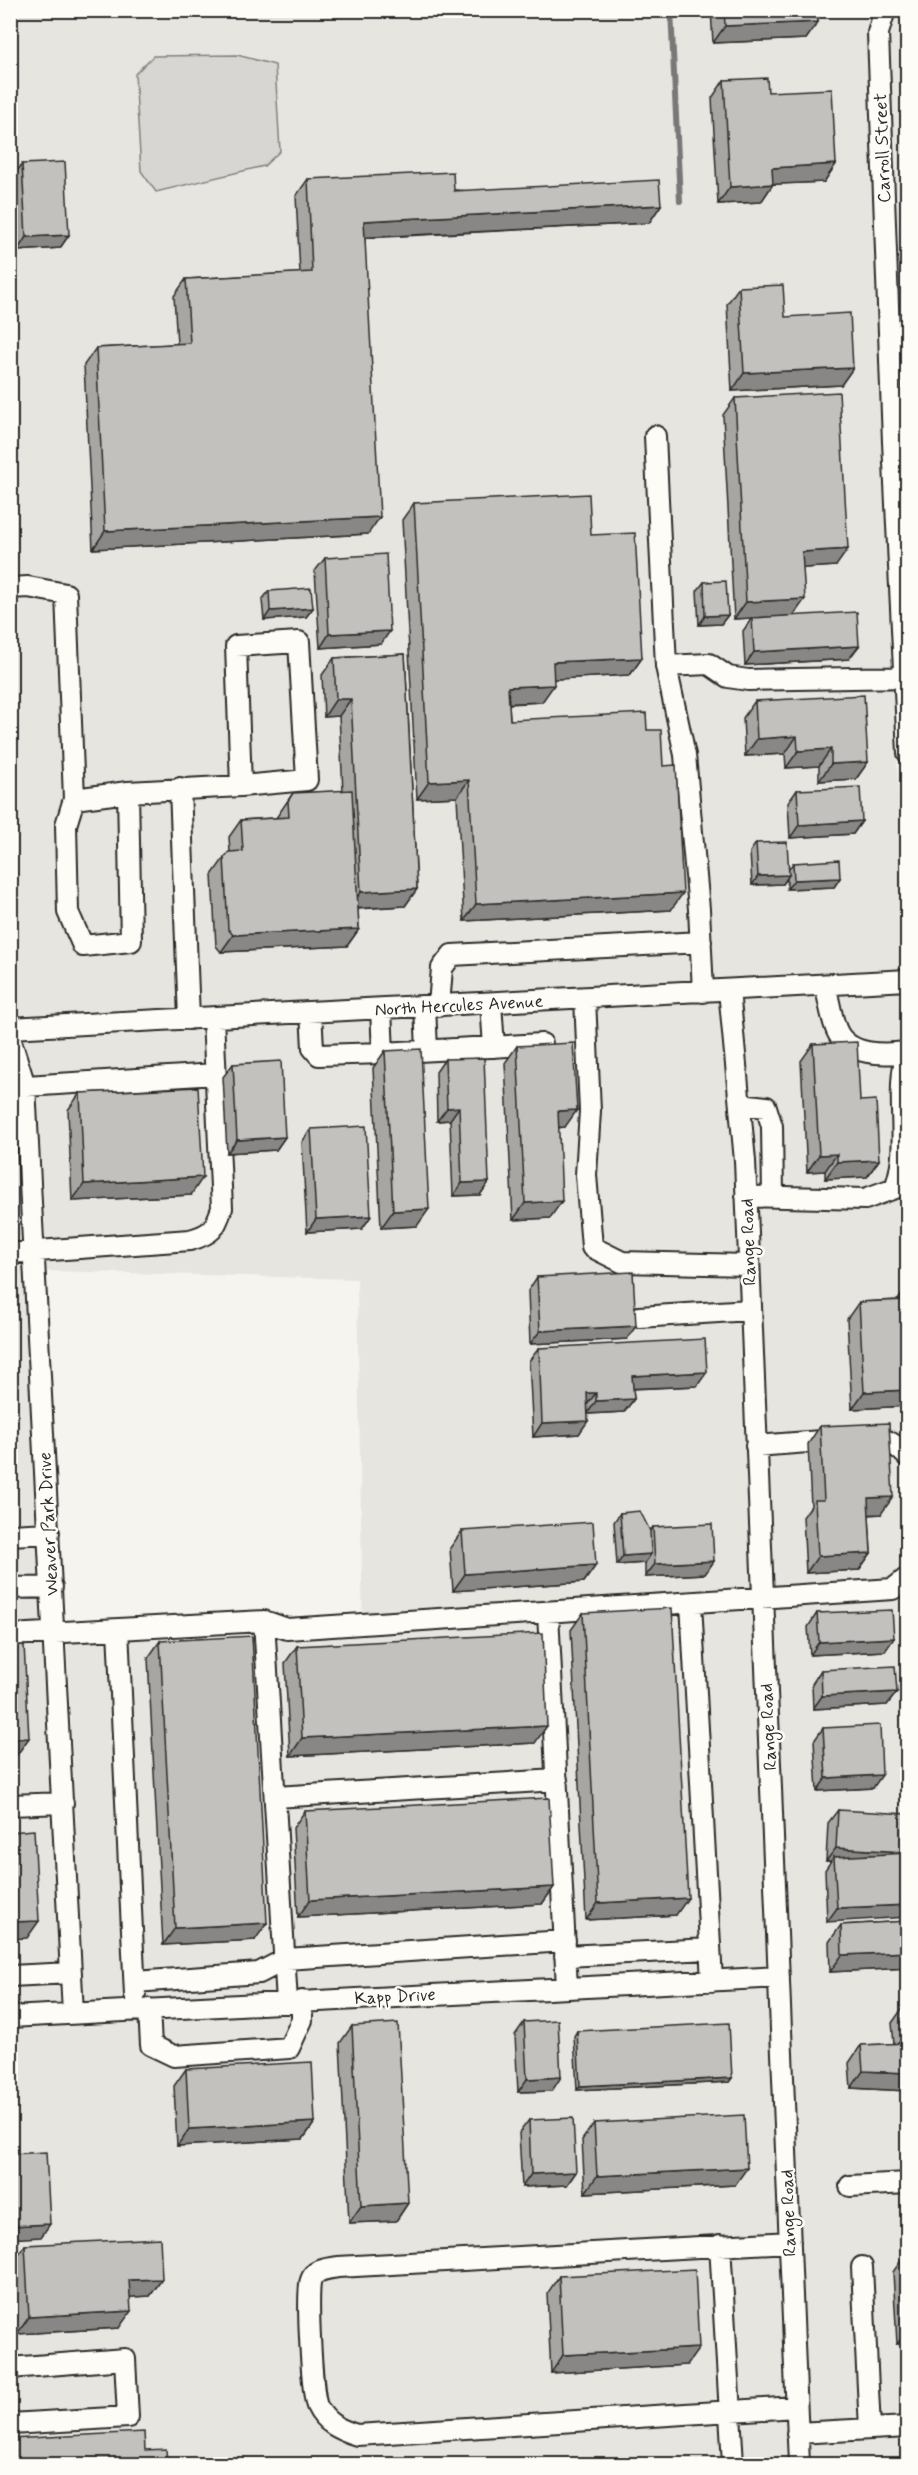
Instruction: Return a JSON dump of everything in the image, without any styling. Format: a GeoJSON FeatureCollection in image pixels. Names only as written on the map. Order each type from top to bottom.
{"type":"FeatureCollection","features":[{"type":"Feature","properties":{"kind":"street","name":"Carroll Street"},"geometry":{"type":"LineString","coordinates":[[885,10],[878,33],[899,376],[908,753]]}},
{"type":"Feature","properties":{"kind":"street"},"geometry":{"type":"LineString","coordinates":[[655,436],[666,666],[685,755],[703,992]]}},
{"type":"Feature","properties":{"kind":"street"},"geometry":{"type":"LineString","coordinates":[[10,588],[28,587],[66,594],[74,799],[66,825],[68,912],[83,946],[131,941],[128,792]]}},
{"type":"Feature","properties":{"kind":"street"},"geometry":{"type":"LineString","coordinates":[[74,799],[128,792],[241,786],[307,780],[299,642],[236,645],[241,786]]}},
{"type":"Feature","properties":{"kind":"street"},"geometry":{"type":"LineString","coordinates":[[666,666],[709,664],[728,677],[748,680],[907,677]]}},
{"type":"Feature","properties":{"kind":"street"},"geometry":{"type":"LineString","coordinates":[[180,788],[189,1019]]}},
{"type":"Feature","properties":{"kind":"street"},"geometry":{"type":"LineString","coordinates":[[427,1050],[432,1006],[442,968],[452,955],[700,942]]}},
{"type":"Feature","properties":{"kind":"street","name":"North Hercules Avenue"},"geometry":{"type":"LineString","coordinates":[[10,1028],[908,980]]}},
{"type":"Feature","properties":{"kind":"street"},"geometry":{"type":"LineString","coordinates":[[746,1196],[865,1199],[895,1188],[900,1174],[902,1090],[907,1050],[883,1055],[853,1047],[837,1033],[825,984]]}},
{"type":"Feature","properties":{"kind":"street","name":"Range Road"},"geometry":{"type":"LineString","coordinates":[[729,990],[746,1196],[799,2464]]}},
{"type":"Feature","properties":{"kind":"street"},"geometry":{"type":"LineString","coordinates":[[585,998],[590,1111],[585,1175],[592,1247],[622,1262],[748,1265]]}},
{"type":"Feature","properties":{"kind":"street"},"geometry":{"type":"LineString","coordinates":[[491,1003],[494,1047]]}},
{"type":"Feature","properties":{"kind":"street"},"geometry":{"type":"LineString","coordinates":[[381,1009],[382,1053]]}},
{"type":"Feature","properties":{"kind":"street"},"geometry":{"type":"LineString","coordinates":[[311,1012],[313,1048],[319,1055],[587,1042]]}},
{"type":"Feature","properties":{"kind":"street"},"geometry":{"type":"LineString","coordinates":[[10,1253],[190,1240],[206,1235],[217,1225],[222,1208],[213,1017]]}},
{"type":"Feature","properties":{"kind":"street","name":"Weaver Park Drive"},"geometry":{"type":"LineString","coordinates":[[10,1038],[18,1087],[34,1252],[73,2013]]}},
{"type":"Feature","properties":{"kind":"street"},"geometry":{"type":"LineString","coordinates":[[18,1087],[216,1074]]}},
{"type":"Feature","properties":{"kind":"street"},"geometry":{"type":"LineString","coordinates":[[740,1104],[766,1107],[772,1126],[773,1196]]}},
{"type":"Feature","properties":{"kind":"street"},"geometry":{"type":"LineString","coordinates":[[639,1317],[750,1310]]}},
{"type":"Feature","properties":{"kind":"street"},"geometry":{"type":"LineString","coordinates":[[756,1446],[878,1437],[895,1443],[908,1457]]}},
{"type":"Feature","properties":{"kind":"street"},"geometry":{"type":"LineString","coordinates":[[10,1535],[49,1533]]}},
{"type":"Feature","properties":{"kind":"street"},"geometry":{"type":"LineString","coordinates":[[10,1635],[264,1621],[287,1629],[548,1613],[893,1589],[908,1577]]}},
{"type":"Feature","properties":{"kind":"street"},"geometry":{"type":"LineString","coordinates":[[10,1588],[51,1587]]}},
{"type":"Feature","properties":{"kind":"street"},"geometry":{"type":"LineString","coordinates":[[692,1603],[712,1981]]}},
{"type":"Feature","properties":{"kind":"street"},"geometry":{"type":"LineString","coordinates":[[548,1613],[567,1988]]}},
{"type":"Feature","properties":{"kind":"street"},"geometry":{"type":"LineString","coordinates":[[118,1629],[135,1982],[152,2045],[174,2056],[289,2048],[302,2020],[295,2001],[286,1959],[264,1621]]}},
{"type":"Feature","properties":{"kind":"street"},"geometry":{"type":"LineString","coordinates":[[275,1797],[557,1780]]}},
{"type":"Feature","properties":{"kind":"street"},"geometry":{"type":"LineString","coordinates":[[10,1805],[63,1803]]}},
{"type":"Feature","properties":{"kind":"street"},"geometry":{"type":"LineString","coordinates":[[135,1982],[259,1973],[286,1959],[565,1949],[710,1949]]}},
{"type":"Feature","properties":{"kind":"street"},"geometry":{"type":"LineString","coordinates":[[10,1976],[71,1973]]}},
{"type":"Feature","properties":{"kind":"street","name":"Kapp Drive"},"geometry":{"type":"LineString","coordinates":[[10,2017],[779,1977]]}},
{"type":"Feature","properties":{"kind":"street"},"geometry":{"type":"LineString","coordinates":[[850,2186],[908,2183]]}},
{"type":"Feature","properties":{"kind":"street"},"geometry":{"type":"LineString","coordinates":[[790,2242],[338,2267],[320,2270],[311,2278],[308,2301],[316,2404],[327,2421],[340,2430],[357,2435],[796,2407]]}},
{"type":"Feature","properties":{"kind":"street"},"geometry":{"type":"LineString","coordinates":[[720,2245],[733,2464]]}},
{"type":"Feature","properties":{"kind":"street"},"geometry":{"type":"LineString","coordinates":[[862,2267],[870,2429]]}},
{"type":"Feature","properties":{"kind":"street"},"geometry":{"type":"LineString","coordinates":[[10,2368],[126,2359],[128,2417],[10,2424]]}},
{"type":"Feature","properties":{"kind":"street"},"geometry":{"type":"LineString","coordinates":[[797,2433],[908,2427]]}},
{"type":"Feature","properties":{"kind":"shaded area"},"geometry":{"type":"Polygon","coordinates":[[[10,11],[907,11],[907,498],[890,53],[867,54],[881,442],[894,678],[905,970],[19,1018],[10,858],[10,11]]]}},
{"type":"Feature","properties":{"kind":"shaded area"},"geometry":{"type":"Polygon","coordinates":[[[237,55],[275,65],[280,151],[264,166],[156,192],[141,171],[135,74],[153,56],[237,55]]]}},
{"type":"Feature","properties":{"kind":"shaded area"},"geometry":{"type":"Polygon","coordinates":[[[907,990],[907,2464],[811,2464],[756,1160],[742,1000],[907,990]]]}},
{"type":"Feature","properties":{"kind":"shaded area"},"geometry":{"type":"Polygon","coordinates":[[[718,1001],[733,1162],[767,1967],[84,2002],[67,1641],[363,1637],[357,1279],[47,1271],[37,1086],[23,1038],[718,1001]]]}},
{"type":"Feature","properties":{"kind":"shaded area"},"geometry":{"type":"Polygon","coordinates":[[[10,1077],[14,1088],[39,1577],[11,1578],[10,1077]]]}},
{"type":"Feature","properties":{"kind":"shaded area"},"geometry":{"type":"Polygon","coordinates":[[[41,1597],[61,2004],[11,2007],[10,1599],[41,1597]]]}},
{"type":"Feature","properties":{"kind":"shaded area"},"geometry":{"type":"Polygon","coordinates":[[[768,1988],[787,2464],[11,2464],[11,2027],[768,1988]]]}},
{"type":"Feature","properties":{"kind":"building"},"geometry":{"type":"Polygon","coordinates":[[[724,10],[817,10],[818,22],[725,26],[724,10]]]}},
{"type":"Feature","properties":{"kind":"building"},"geometry":{"type":"Polygon","coordinates":[[[767,78],[768,92],[832,89],[836,164],[772,168],[773,184],[730,187],[724,80],[767,78]]]}},
{"type":"Feature","properties":{"kind":"building"},"geometry":{"type":"Polygon","coordinates":[[[65,162],[69,235],[26,237],[22,164],[65,162]]]}},
{"type":"Feature","properties":{"kind":"building"},"geometry":{"type":"Polygon","coordinates":[[[453,172],[454,191],[659,180],[661,205],[364,221],[380,517],[105,531],[96,348],[190,343],[186,279],[312,272],[308,179],[453,172]]]}},
{"type":"Feature","properties":{"kind":"building"},"geometry":{"type":"Polygon","coordinates":[[[783,285],[785,317],[850,313],[853,368],[744,373],[739,287],[783,285]]]}},
{"type":"Feature","properties":{"kind":"building"},"geometry":{"type":"Polygon","coordinates":[[[839,392],[848,549],[802,552],[805,599],[746,602],[735,398],[839,392]]]}},
{"type":"Feature","properties":{"kind":"building"},"geometry":{"type":"Polygon","coordinates":[[[589,494],[591,535],[635,533],[642,658],[553,662],[554,685],[508,687],[510,720],[646,713],[647,730],[661,730],[663,766],[676,765],[683,893],[476,904],[469,780],[429,782],[414,503],[589,494]]]}},
{"type":"Feature","properties":{"kind":"building"},"geometry":{"type":"Polygon","coordinates":[[[386,554],[390,631],[329,634],[325,558],[386,554]]]}},
{"type":"Feature","properties":{"kind":"building"},"geometry":{"type":"Polygon","coordinates":[[[726,581],[728,615],[705,616],[704,582],[726,581]]]}},
{"type":"Feature","properties":{"kind":"building"},"geometry":{"type":"Polygon","coordinates":[[[311,588],[313,608],[270,611],[269,591],[311,588]]]}},
{"type":"Feature","properties":{"kind":"building"},"geometry":{"type":"Polygon","coordinates":[[[857,612],[859,646],[754,652],[752,618],[857,612]]]}},
{"type":"Feature","properties":{"kind":"building"},"geometry":{"type":"Polygon","coordinates":[[[405,654],[417,889],[361,892],[351,699],[336,699],[334,658],[405,654]]]}},
{"type":"Feature","properties":{"kind":"building"},"geometry":{"type":"Polygon","coordinates":[[[864,695],[868,762],[831,764],[831,749],[798,751],[797,736],[757,739],[755,701],[864,695]]]}},
{"type":"Feature","properties":{"kind":"building"},"geometry":{"type":"Polygon","coordinates":[[[860,787],[862,821],[799,825],[797,790],[860,787]]]}},
{"type":"Feature","properties":{"kind":"building"},"geometry":{"type":"Polygon","coordinates":[[[352,790],[359,929],[233,935],[228,929],[224,858],[229,852],[243,851],[241,820],[289,817],[288,801],[293,793],[352,790]]]}},
{"type":"Feature","properties":{"kind":"building"},"geometry":{"type":"Polygon","coordinates":[[[787,842],[789,875],[758,876],[756,843],[787,842]]]}},
{"type":"Feature","properties":{"kind":"building"},"geometry":{"type":"Polygon","coordinates":[[[839,860],[840,878],[794,880],[793,863],[839,860]]]}},
{"type":"Feature","properties":{"kind":"building"},"geometry":{"type":"Polygon","coordinates":[[[857,1042],[860,1101],[876,1100],[879,1160],[837,1162],[837,1154],[819,1155],[813,1044],[857,1042]]]}},
{"type":"Feature","properties":{"kind":"building"},"geometry":{"type":"Polygon","coordinates":[[[573,1043],[577,1110],[558,1111],[562,1201],[525,1203],[517,1046],[573,1043]]]}},
{"type":"Feature","properties":{"kind":"building"},"geometry":{"type":"Polygon","coordinates":[[[421,1049],[429,1209],[393,1211],[385,1051],[421,1049]]]}},
{"type":"Feature","properties":{"kind":"building"},"geometry":{"type":"Polygon","coordinates":[[[484,1058],[489,1182],[462,1183],[459,1107],[447,1108],[445,1059],[484,1058]]]}},
{"type":"Feature","properties":{"kind":"building"},"geometry":{"type":"Polygon","coordinates":[[[281,1061],[285,1137],[237,1140],[233,1064],[281,1061]]]}},
{"type":"Feature","properties":{"kind":"building"},"geometry":{"type":"Polygon","coordinates":[[[198,1087],[203,1177],[84,1184],[80,1093],[198,1087]]]}},
{"type":"Feature","properties":{"kind":"building"},"geometry":{"type":"Polygon","coordinates":[[[366,1126],[371,1216],[316,1219],[311,1129],[366,1126]]]}},
{"type":"Feature","properties":{"kind":"building"},"geometry":{"type":"Polygon","coordinates":[[[633,1272],[636,1326],[540,1331],[537,1277],[633,1272]]]}},
{"type":"Feature","properties":{"kind":"building"},"geometry":{"type":"Polygon","coordinates":[[[906,1289],[908,1289],[908,1390],[864,1392],[859,1302],[906,1300],[906,1289]]]}},
{"type":"Feature","properties":{"kind":"building"},"geometry":{"type":"Polygon","coordinates":[[[705,1339],[707,1372],[632,1376],[634,1399],[596,1401],[596,1393],[587,1393],[588,1421],[542,1423],[539,1348],[705,1339]]]}},
{"type":"Feature","properties":{"kind":"building"},"geometry":{"type":"Polygon","coordinates":[[[889,1423],[893,1497],[868,1498],[871,1553],[818,1556],[815,1500],[824,1500],[820,1426],[889,1423]]]}},
{"type":"Feature","properties":{"kind":"building"},"geometry":{"type":"Polygon","coordinates":[[[640,1511],[650,1531],[651,1554],[623,1556],[620,1513],[640,1511]]]}},
{"type":"Feature","properties":{"kind":"building"},"geometry":{"type":"Polygon","coordinates":[[[593,1522],[596,1565],[465,1574],[462,1531],[593,1522]]]}},
{"type":"Feature","properties":{"kind":"building"},"geometry":{"type":"Polygon","coordinates":[[[712,1524],[714,1561],[655,1564],[653,1527],[712,1524]]]}},
{"type":"Feature","properties":{"kind":"building"},"geometry":{"type":"Polygon","coordinates":[[[672,1608],[688,1898],[598,1903],[583,1613],[672,1608]]]}},
{"type":"Feature","properties":{"kind":"building"},"geometry":{"type":"Polygon","coordinates":[[[892,1610],[894,1638],[819,1642],[817,1613],[892,1610]]]}},
{"type":"Feature","properties":{"kind":"building"},"geometry":{"type":"Polygon","coordinates":[[[543,1633],[547,1726],[302,1738],[297,1646],[543,1633]]]}},
{"type":"Feature","properties":{"kind":"building"},"geometry":{"type":"Polygon","coordinates":[[[252,1636],[267,1923],[175,1928],[160,1641],[252,1636]]]}},
{"type":"Feature","properties":{"kind":"building"},"geometry":{"type":"Polygon","coordinates":[[[24,1645],[29,1738],[10,1739],[10,1646],[24,1645]]]}},
{"type":"Feature","properties":{"kind":"building"},"geometry":{"type":"Polygon","coordinates":[[[895,1666],[897,1692],[822,1696],[821,1670],[895,1666]]]}},
{"type":"Feature","properties":{"kind":"building"},"geometry":{"type":"Polygon","coordinates":[[[880,1725],[882,1775],[826,1778],[823,1728],[880,1725]]]}},
{"type":"Feature","properties":{"kind":"building"},"geometry":{"type":"Polygon","coordinates":[[[549,1798],[554,1887],[310,1900],[305,1811],[549,1798]]]}},
{"type":"Feature","properties":{"kind":"building"},"geometry":{"type":"Polygon","coordinates":[[[838,1810],[908,1814],[906,1852],[836,1848],[838,1810]]]}},
{"type":"Feature","properties":{"kind":"building"},"geometry":{"type":"Polygon","coordinates":[[[34,1830],[39,1921],[10,1922],[10,1832],[34,1830]]]}},
{"type":"Feature","properties":{"kind":"building"},"geometry":{"type":"Polygon","coordinates":[[[908,1853],[908,1905],[837,1908],[834,1857],[908,1853]]]}},
{"type":"Feature","properties":{"kind":"building"},"geometry":{"type":"Polygon","coordinates":[[[908,1921],[908,1952],[842,1955],[841,1925],[908,1921]]]}},
{"type":"Feature","properties":{"kind":"building"},"geometry":{"type":"Polygon","coordinates":[[[904,2006],[908,2006],[908,2033],[906,2033],[904,2006]]]}},
{"type":"Feature","properties":{"kind":"building"},"geometry":{"type":"Polygon","coordinates":[[[558,2020],[561,2077],[527,2079],[524,2022],[558,2020]]]}},
{"type":"Feature","properties":{"kind":"building"},"geometry":{"type":"Polygon","coordinates":[[[398,2023],[408,2203],[361,2206],[352,2026],[398,2023]]]}},
{"type":"Feature","properties":{"kind":"building"},"geometry":{"type":"Polygon","coordinates":[[[729,2023],[732,2078],[580,2086],[577,2031],[729,2023]]]}},
{"type":"Feature","properties":{"kind":"building"},"geometry":{"type":"Polygon","coordinates":[[[908,2043],[908,2073],[863,2071],[861,2045],[908,2043]]]}},
{"type":"Feature","properties":{"kind":"building"},"geometry":{"type":"Polygon","coordinates":[[[312,2062],[315,2122],[189,2129],[186,2069],[312,2062]]]}},
{"type":"Feature","properties":{"kind":"building"},"geometry":{"type":"Polygon","coordinates":[[[744,2115],[747,2168],[597,2176],[594,2123],[744,2115]]]}},
{"type":"Feature","properties":{"kind":"building"},"geometry":{"type":"Polygon","coordinates":[[[573,2118],[576,2172],[531,2174],[529,2120],[573,2118]]]}},
{"type":"Feature","properties":{"kind":"building"},"geometry":{"type":"Polygon","coordinates":[[[46,2152],[50,2224],[10,2226],[10,2154],[46,2152]]]}},
{"type":"Feature","properties":{"kind":"building"},"geometry":{"type":"Polygon","coordinates":[[[160,2238],[162,2279],[129,2280],[131,2311],[29,2317],[25,2245],[160,2238]]]}},
{"type":"Feature","properties":{"kind":"building"},"geometry":{"type":"Polygon","coordinates":[[[905,2255],[908,2255],[908,2298],[905,2255]]]}},
{"type":"Feature","properties":{"kind":"building"},"geometry":{"type":"Polygon","coordinates":[[[695,2269],[699,2348],[563,2355],[559,2276],[695,2269]]]}},
{"type":"Feature","properties":{"kind":"building"},"geometry":{"type":"Polygon","coordinates":[[[144,2432],[145,2450],[166,2449],[167,2464],[10,2464],[10,2439],[144,2432]]]}},
{"type":"Feature","properties":{"kind":"waterway"},"geometry":{"type":"LineString","coordinates":[[671,10],[680,201]]}}]}
